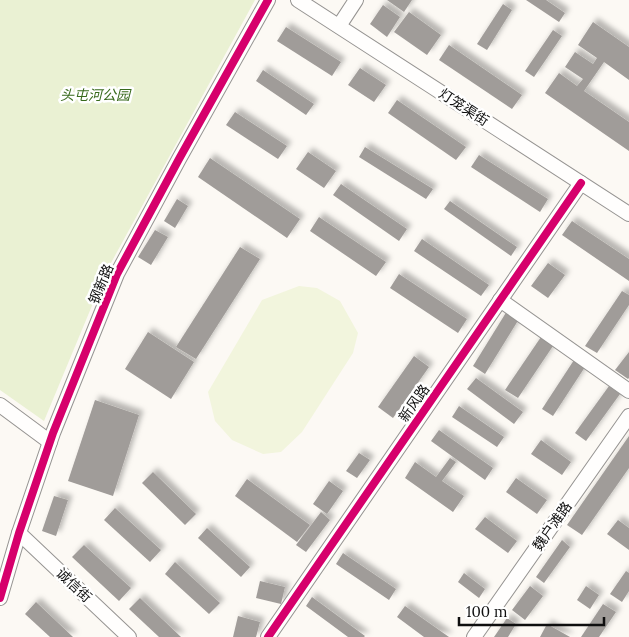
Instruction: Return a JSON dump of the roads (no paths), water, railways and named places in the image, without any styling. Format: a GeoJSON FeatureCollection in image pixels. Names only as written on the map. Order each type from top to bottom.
{"type":"FeatureCollection","features":[{"type":"Feature","properties":{"kind":"street","name":"钢新路"},"geometry":{"type":"LineString","coordinates":[[0,598],[19,533],[50,442],[117,274],[268,0]]}},
{"type":"Feature","properties":{"kind":"street","name":"灯笼渠街"},"geometry":{"type":"LineString","coordinates":[[298,0],[629,214]]}},
{"type":"Feature","properties":{"kind":"street"},"geometry":{"type":"LineString","coordinates":[[339,26],[356,0]]}},
{"type":"Feature","properties":{"kind":"street","name":"新风路"},"geometry":{"type":"LineString","coordinates":[[268,637],[581,183]]}},
{"type":"Feature","properties":{"kind":"street"},"geometry":{"type":"LineString","coordinates":[[500,300],[629,391]]}},
{"type":"Feature","properties":{"kind":"street"},"geometry":{"type":"LineString","coordinates":[[0,405],[50,442]]}},
{"type":"Feature","properties":{"kind":"street","name":"魏户滩路"},"geometry":{"type":"LineString","coordinates":[[474,637],[629,416]]}},
{"type":"Feature","properties":{"kind":"street","name":"诚信街"},"geometry":{"type":"LineString","coordinates":[[19,533],[129,637]]}},
{"type":"Feature","properties":{"kind":"park label","name":"头屯河公园"},"geometry":{"type":"Point","coordinates":[95,95]}}]}
